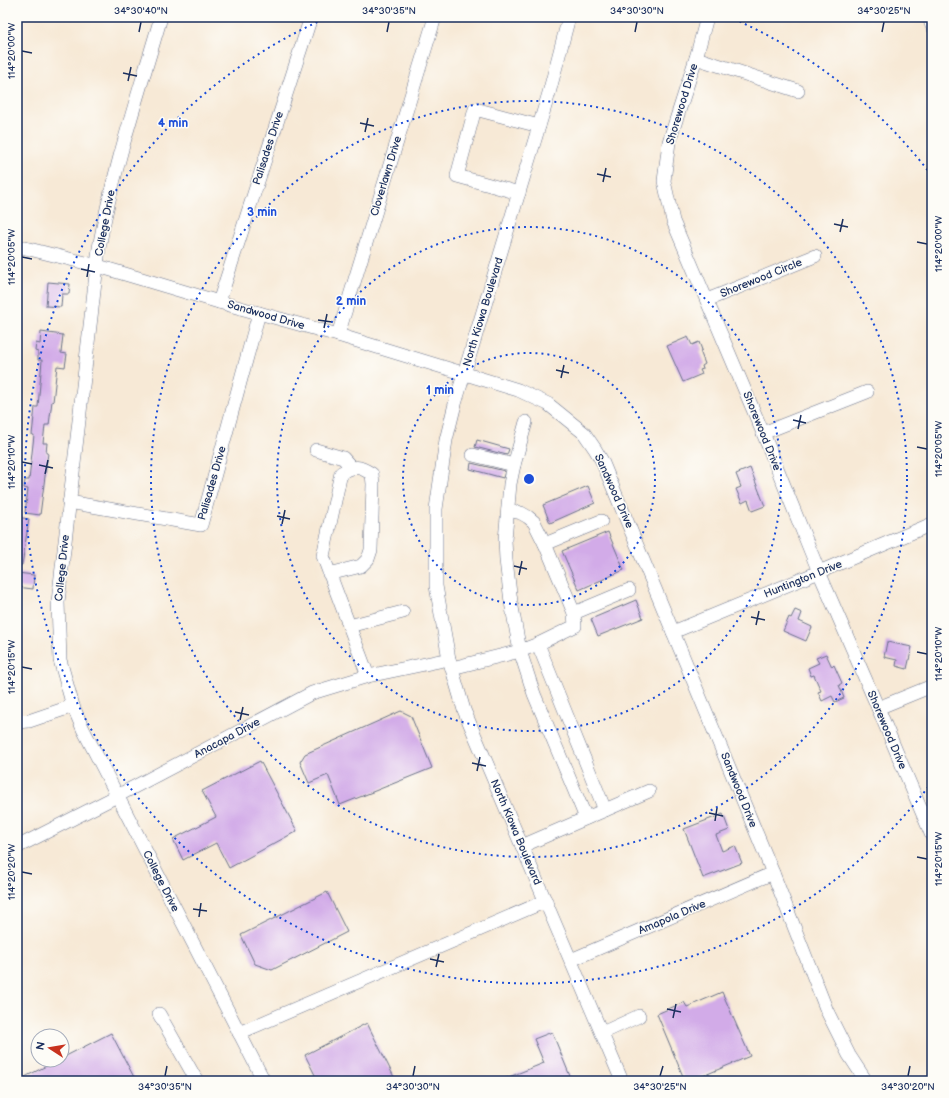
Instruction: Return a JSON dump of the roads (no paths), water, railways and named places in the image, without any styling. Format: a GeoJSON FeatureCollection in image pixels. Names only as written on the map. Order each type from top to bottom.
{"type":"FeatureCollection","features":[{"type":"Feature","properties":{"kind":"street","name":"College Drive"},"geometry":{"type":"LineString","coordinates":[[161,17],[110,194],[99,248],[58,602],[60,660],[73,706],[117,796],[264,1081]]}},
{"type":"Feature","properties":{"kind":"street","name":"Palisades Drive"},"geometry":{"type":"LineString","coordinates":[[219,302],[310,17]]}},
{"type":"Feature","properties":{"kind":"street","name":"Cloverlawn Drive"},"geometry":{"type":"LineString","coordinates":[[338,335],[435,17]]}},
{"type":"Feature","properties":{"kind":"street","name":"North Kiowa Boulevard"},"geometry":{"type":"LineString","coordinates":[[568,17],[553,80],[455,404],[446,440],[436,509],[436,586],[450,664],[464,710],[622,1081]]}},
{"type":"Feature","properties":{"kind":"street","name":"Shorewood Drive"},"geometry":{"type":"LineString","coordinates":[[707,17],[696,58],[669,142],[664,181],[673,220],[764,433],[819,572],[932,836]]}},
{"type":"Feature","properties":{"kind":"street"},"geometry":{"type":"LineString","coordinates":[[929,17],[932,26]]}},
{"type":"Feature","properties":{"kind":"street"},"geometry":{"type":"LineString","coordinates":[[696,58],[798,91]]}},
{"type":"Feature","properties":{"kind":"street"},"geometry":{"type":"LineString","coordinates":[[519,193],[457,176],[475,109],[539,126]]}},
{"type":"Feature","properties":{"kind":"street","name":"Sandwood Drive"},"geometry":{"type":"LineString","coordinates":[[17,246],[98,266],[338,335],[518,390],[548,404],[584,433],[602,461],[773,874],[827,1011],[849,1055],[866,1081]]}},
{"type":"Feature","properties":{"kind":"street","name":"Shorewood Circle"},"geometry":{"type":"LineString","coordinates":[[706,300],[815,256]]}},
{"type":"Feature","properties":{"kind":"street","name":"Palisades Drive"},"geometry":{"type":"LineString","coordinates":[[69,502],[201,525],[259,313]]}},
{"type":"Feature","properties":{"kind":"street"},"geometry":{"type":"LineString","coordinates":[[764,433],[867,392]]}},
{"type":"Feature","properties":{"kind":"street"},"geometry":{"type":"LineString","coordinates":[[526,422],[510,484],[505,540],[512,610],[520,651],[534,694],[586,818]]}},
{"type":"Feature","properties":{"kind":"street"},"geometry":{"type":"LineString","coordinates":[[316,450],[343,458],[351,467]]}},
{"type":"Feature","properties":{"kind":"street"},"geometry":{"type":"LineString","coordinates":[[474,455],[514,466]]}},
{"type":"Feature","properties":{"kind":"street"},"geometry":{"type":"LineString","coordinates":[[329,574],[361,566],[368,558],[371,550],[372,474],[362,468],[351,467],[342,473],[323,556],[329,574],[368,676]]}},
{"type":"Feature","properties":{"kind":"street"},"geometry":{"type":"LineString","coordinates":[[508,510],[521,513],[534,522],[545,544],[574,613],[629,590]]}},
{"type":"Feature","properties":{"kind":"street"},"geometry":{"type":"LineString","coordinates":[[545,544],[601,521]]}},
{"type":"Feature","properties":{"kind":"street","name":"Huntington Drive"},"geometry":{"type":"LineString","coordinates":[[673,632],[932,524]]}},
{"type":"Feature","properties":{"kind":"street"},"geometry":{"type":"LineString","coordinates":[[349,626],[403,612]]}},
{"type":"Feature","properties":{"kind":"street","name":"Anacapa Drive"},"geometry":{"type":"LineString","coordinates":[[17,847],[312,693],[368,676],[450,664],[520,651],[575,626],[574,613]]}},
{"type":"Feature","properties":{"kind":"street"},"geometry":{"type":"LineString","coordinates":[[538,644],[605,810]]}},
{"type":"Feature","properties":{"kind":"street"},"geometry":{"type":"LineString","coordinates":[[878,708],[932,686]]}},
{"type":"Feature","properties":{"kind":"street"},"geometry":{"type":"LineString","coordinates":[[17,722],[29,721],[73,706]]}},
{"type":"Feature","properties":{"kind":"street"},"geometry":{"type":"LineString","coordinates":[[522,846],[649,791]]}},
{"type":"Feature","properties":{"kind":"street","name":"Amapola Drive"},"geometry":{"type":"LineString","coordinates":[[571,960],[773,874]]}},
{"type":"Feature","properties":{"kind":"street"},"geometry":{"type":"LineString","coordinates":[[239,1033],[546,901]]}},
{"type":"Feature","properties":{"kind":"street"},"geometry":{"type":"LineString","coordinates":[[159,1014],[197,1081]]}},
{"type":"Feature","properties":{"kind":"street"},"geometry":{"type":"LineString","coordinates":[[602,1033],[639,1016]]}}]}
